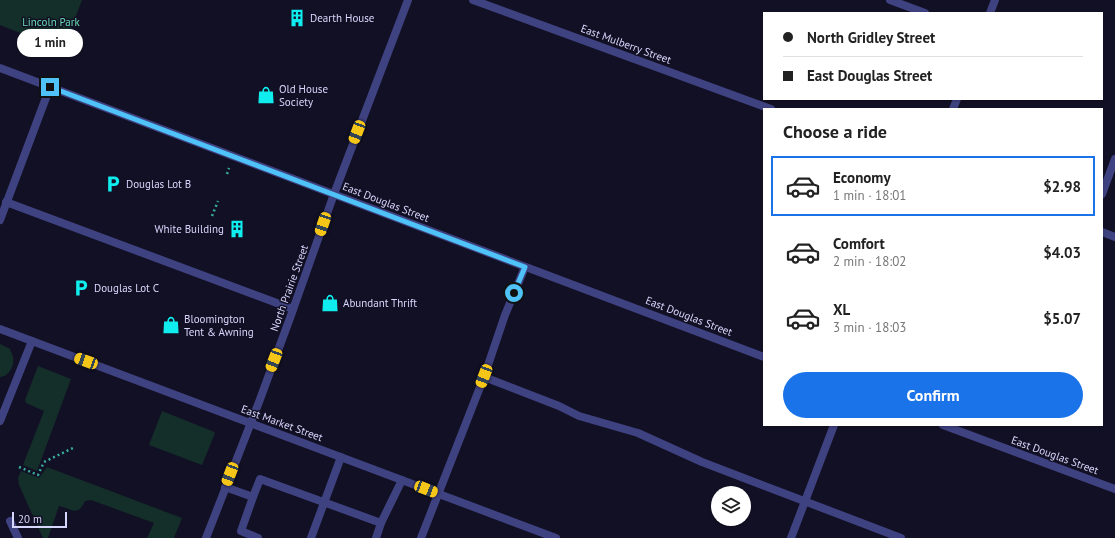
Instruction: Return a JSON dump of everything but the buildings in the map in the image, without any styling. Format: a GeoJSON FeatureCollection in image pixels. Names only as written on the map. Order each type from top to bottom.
{"type":"FeatureCollection","features":[{"type":"Feature","properties":{"kind":"street","name":"North Prairie Street"},"geometry":{"type":"LineString","coordinates":[[206,538],[259,402],[334,194],[408,0]]}},
{"type":"Feature","properties":{"kind":"street","name":"East Mulberry Street"},"geometry":{"type":"LineString","coordinates":[[473,0],[768,108]]}},
{"type":"Feature","properties":{"kind":"street"},"geometry":{"type":"LineString","coordinates":[[890,0],[922,12]]}},
{"type":"Feature","properties":{"kind":"street"},"geometry":{"type":"LineString","coordinates":[[990,12],[995,0]]}},
{"type":"Feature","properties":{"kind":"street","name":"East Douglas Street"},"geometry":{"type":"LineString","coordinates":[[0,68],[763,356]]}},
{"type":"Feature","properties":{"kind":"street"},"geometry":{"type":"LineString","coordinates":[[0,220],[50,87]]}},
{"type":"Feature","properties":{"kind":"street"},"geometry":{"type":"LineString","coordinates":[[1103,191],[1115,159]]}},
{"type":"Feature","properties":{"kind":"street"},"geometry":{"type":"LineString","coordinates":[[6,202],[293,309]]}},
{"type":"Feature","properties":{"kind":"street"},"geometry":{"type":"LineString","coordinates":[[1103,232],[1115,237]]}},
{"type":"Feature","properties":{"kind":"street"},"geometry":{"type":"LineString","coordinates":[[421,538],[484,376],[505,315],[525,267]]}},
{"type":"Feature","properties":{"kind":"street","name":"East Market Street"},"geometry":{"type":"LineString","coordinates":[[0,329],[556,538]]}},
{"type":"Feature","properties":{"kind":"street"},"geometry":{"type":"LineString","coordinates":[[0,421],[32,341]]}},
{"type":"Feature","properties":{"kind":"street"},"geometry":{"type":"LineString","coordinates":[[484,376],[559,406],[579,416],[638,433],[702,462],[901,538]]}},
{"type":"Feature","properties":{"kind":"street"},"geometry":{"type":"LineString","coordinates":[[791,538],[834,426]]}},
{"type":"Feature","properties":{"kind":"street","name":"East Douglas Street"},"geometry":{"type":"LineString","coordinates":[[946,426],[1115,489]]}},
{"type":"Feature","properties":{"kind":"street"},"geometry":{"type":"LineString","coordinates":[[311,538],[341,457]]}},
{"type":"Feature","properties":{"kind":"street"},"geometry":{"type":"LineString","coordinates":[[258,538],[241,531],[260,479],[382,523]]}},
{"type":"Feature","properties":{"kind":"street"},"geometry":{"type":"LineString","coordinates":[[376,538],[402,480]]}},
{"type":"Feature","properties":{"kind":"street"},"geometry":{"type":"LineString","coordinates":[[225,486],[253,497]]}},
{"type":"Feature","properties":{"kind":"street"},"geometry":{"type":"LineString","coordinates":[[10,521],[18,538]]}},
{"type":"Feature","properties":{"kind":"path"},"geometry":{"type":"LineString","coordinates":[[212,216],[218,201]]}},
{"type":"Feature","properties":{"kind":"path"},"geometry":{"type":"LineString","coordinates":[[19,467],[38,475],[44,462],[75,447]]}},
{"type":"Feature","properties":{"kind":"green space","name":"Lincoln Park"},"geometry":{"type":"Polygon","coordinates":[[[0,0],[82,0],[63,50],[0,25],[0,0]]]}},
{"type":"Feature","properties":{"kind":"green space"},"geometry":{"type":"Polygon","coordinates":[[[0,344],[10,349],[13,356],[12,368],[3,377],[0,377],[0,344]]]}},
{"type":"Feature","properties":{"kind":"green space"},"geometry":{"type":"Polygon","coordinates":[[[38,366],[71,379],[37,471],[23,465],[44,411],[26,403],[25,400],[38,366]]]}},
{"type":"Feature","properties":{"kind":"green space"},"geometry":{"type":"Polygon","coordinates":[[[162,411],[215,433],[202,465],[149,445],[162,411]]]}},
{"type":"Feature","properties":{"kind":"green space"},"geometry":{"type":"Polygon","coordinates":[[[47,467],[182,518],[174,538],[147,538],[154,523],[91,500],[85,501],[80,509],[74,511],[59,506],[48,538],[43,538],[19,485],[18,478],[21,471],[39,478],[47,467]]]}},
{"type":"Feature","properties":{"kind":"place","name":"Dearth House"},"geometry":{"type":"Point","coordinates":[297,18]}},
{"type":"Feature","properties":{"kind":"place","name":"Old House Society"},"geometry":{"type":"Point","coordinates":[266,95]}},
{"type":"Feature","properties":{"kind":"place","name":"Douglas Lot B"},"geometry":{"type":"Point","coordinates":[113,184]}},
{"type":"Feature","properties":{"kind":"place","name":"White Building"},"geometry":{"type":"Point","coordinates":[237,229]}},
{"type":"Feature","properties":{"kind":"place","name":"Douglas Lot C"},"geometry":{"type":"Point","coordinates":[81,288]}},
{"type":"Feature","properties":{"kind":"place","name":"Abundant Thrift"},"geometry":{"type":"Point","coordinates":[330,303]}},
{"type":"Feature","properties":{"kind":"place","name":"Bloomington Tent & Awning"},"geometry":{"type":"Point","coordinates":[171,325]}},
{"type":"Feature","properties":{"kind":"route"},"geometry":{"type":"LineString","coordinates":[[50,87],[525,267],[514,293]]}}]}
